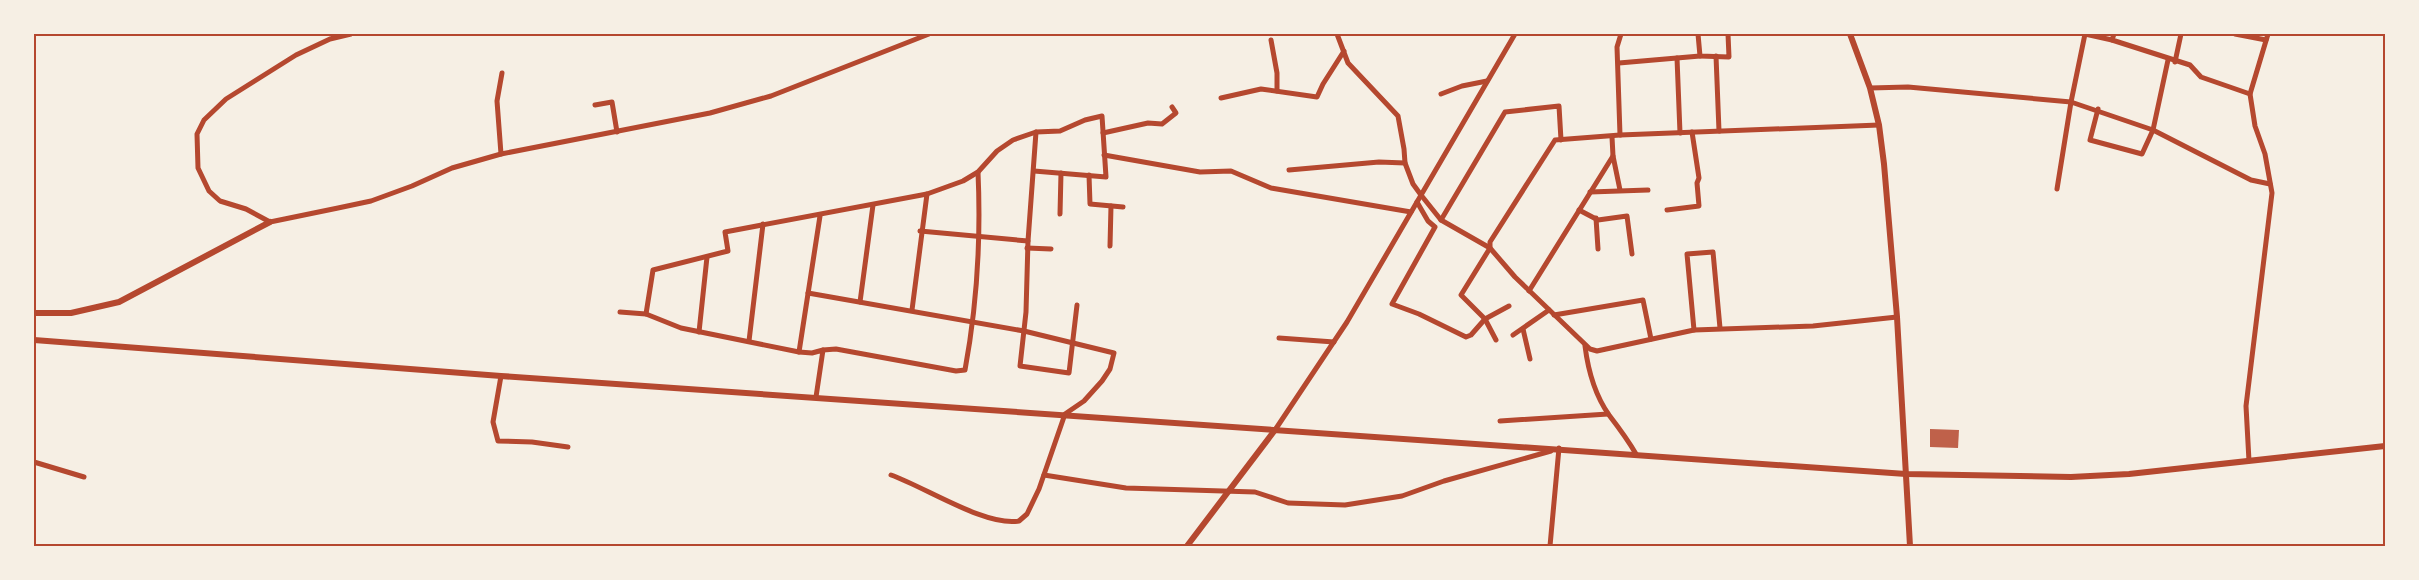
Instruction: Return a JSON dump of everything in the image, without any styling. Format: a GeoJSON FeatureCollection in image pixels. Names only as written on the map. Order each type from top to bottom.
{"type":"FeatureCollection","features":[{"type":"Feature","properties":{"kind":"street"},"geometry":{"type":"LineString","coordinates":[[270,222],[246,209],[220,201],[209,191],[198,168],[197,134],[204,120],[220,105],[262,74],[296,55],[330,40],[351,34]]}},
{"type":"Feature","properties":{"kind":"street"},"geometry":{"type":"LineString","coordinates":[[34,313],[71,312],[119,302],[270,222],[371,200],[412,186],[452,168],[502,154],[710,113],[771,96],[929,34]]}},
{"type":"Feature","properties":{"kind":"street"},"geometry":{"type":"LineString","coordinates":[[1337,34],[1348,63],[1398,116],[1404,149],[1404,163],[1413,184],[1421,195],[1441,220],[1490,248],[1529,291],[1585,346],[1597,351],[1694,330],[1813,326],[1897,317]]}},
{"type":"Feature","properties":{"kind":"street"},"geometry":{"type":"LineString","coordinates":[[1187,546],[1275,430],[1334,342],[1515,34]]}},
{"type":"Feature","properties":{"kind":"street"},"geometry":{"type":"LineString","coordinates":[[1620,135],[1617,47],[1621,34]]}},
{"type":"Feature","properties":{"kind":"street"},"geometry":{"type":"LineString","coordinates":[[1698,34],[1700,56]]}},
{"type":"Feature","properties":{"kind":"street"},"geometry":{"type":"LineString","coordinates":[[1619,63],[1700,56],[1729,57],[1728,34]]}},
{"type":"Feature","properties":{"kind":"street"},"geometry":{"type":"LineString","coordinates":[[1850,34],[1870,88],[1879,125],[1888,202],[1897,317],[1910,546]]}},
{"type":"Feature","properties":{"kind":"street"},"geometry":{"type":"LineString","coordinates":[[2057,189],[2071,102],[2085,34],[2112,40],[2168,60],[2190,65],[2202,77],[2250,94]]}},
{"type":"Feature","properties":{"kind":"street"},"geometry":{"type":"LineString","coordinates":[[2112,40],[2114,34]]}},
{"type":"Feature","properties":{"kind":"street"},"geometry":{"type":"LineString","coordinates":[[2175,62],[2181,34]]}},
{"type":"Feature","properties":{"kind":"street"},"geometry":{"type":"LineString","coordinates":[[2235,34],[2266,40]]}},
{"type":"Feature","properties":{"kind":"street"},"geometry":{"type":"LineString","coordinates":[[2249,460],[2246,406],[2272,193],[2264,154],[2255,126],[2250,94],[2268,34]]}},
{"type":"Feature","properties":{"kind":"street"},"geometry":{"type":"LineString","coordinates":[[1271,40],[1278,73],[1277,91]]}},
{"type":"Feature","properties":{"kind":"street"},"geometry":{"type":"LineString","coordinates":[[1222,98],[1261,89],[1317,97],[1344,51]]}},
{"type":"Feature","properties":{"kind":"street"},"geometry":{"type":"LineString","coordinates":[[1716,56],[1719,131]]}},
{"type":"Feature","properties":{"kind":"street"},"geometry":{"type":"LineString","coordinates":[[1677,58],[1680,133]]}},
{"type":"Feature","properties":{"kind":"street"},"geometry":{"type":"LineString","coordinates":[[2098,109],[2090,140],[2142,154],[2154,130],[2168,60]]}},
{"type":"Feature","properties":{"kind":"street"},"geometry":{"type":"LineString","coordinates":[[502,73],[497,101],[497,119],[502,154]]}},
{"type":"Feature","properties":{"kind":"street"},"geometry":{"type":"LineString","coordinates":[[1441,94],[1462,86],[1487,81]]}},
{"type":"Feature","properties":{"kind":"street"},"geometry":{"type":"LineString","coordinates":[[1870,88],[1908,87],[2071,102],[2098,109],[2154,130],[2250,180],[2270,184]]}},
{"type":"Feature","properties":{"kind":"street"},"geometry":{"type":"LineString","coordinates":[[595,104],[612,102],[617,132]]}},
{"type":"Feature","properties":{"kind":"street"},"geometry":{"type":"LineString","coordinates":[[1172,106],[1181,119]]}},
{"type":"Feature","properties":{"kind":"street"},"geometry":{"type":"LineString","coordinates":[[1441,220],[1505,112],[1559,106],[1561,140]]}},
{"type":"Feature","properties":{"kind":"street"},"geometry":{"type":"LineString","coordinates":[[1103,133],[1148,123],[1162,124],[1176,113]]}},
{"type":"Feature","properties":{"kind":"street"},"geometry":{"type":"LineString","coordinates":[[646,314],[653,270],[728,251],[725,232],[763,224],[820,216],[927,194],[963,181],[978,172],[1005,145],[1013,140],[1036,132],[1060,131],[1085,120],[1102,116],[1106,177],[1034,171]]}},
{"type":"Feature","properties":{"kind":"street"},"geometry":{"type":"LineString","coordinates":[[1496,340],[1485,319],[1461,295],[1490,248],[1490,242],[1555,140],[1620,135],[1879,125]]}},
{"type":"Feature","properties":{"kind":"street"},"geometry":{"type":"LineString","coordinates":[[1036,132],[1027,248],[1024,331],[1020,366],[1069,373],[1077,305]]}},
{"type":"Feature","properties":{"kind":"street"},"geometry":{"type":"LineString","coordinates":[[1667,210],[1699,206],[1697,183],[1699,178],[1692,132]]}},
{"type":"Feature","properties":{"kind":"street"},"geometry":{"type":"LineString","coordinates":[[1612,137],[1613,156],[1620,190]]}},
{"type":"Feature","properties":{"kind":"street"},"geometry":{"type":"LineString","coordinates":[[1104,155],[1200,172],[1231,171],[1271,188],[1411,212]]}},
{"type":"Feature","properties":{"kind":"street"},"geometry":{"type":"LineString","coordinates":[[1529,291],[1613,156]]}},
{"type":"Feature","properties":{"kind":"street"},"geometry":{"type":"LineString","coordinates":[[1289,170],[1379,162],[1404,163]]}},
{"type":"Feature","properties":{"kind":"street"},"geometry":{"type":"LineString","coordinates":[[620,312],[646,314],[681,328],[799,352],[812,353],[836,349],[956,371],[965,370],[974,322],[978,237],[978,172]]}},
{"type":"Feature","properties":{"kind":"street"},"geometry":{"type":"LineString","coordinates":[[1060,214],[1061,173]]}},
{"type":"Feature","properties":{"kind":"street"},"geometry":{"type":"LineString","coordinates":[[1089,175],[1090,204],[1123,207]]}},
{"type":"Feature","properties":{"kind":"street"},"geometry":{"type":"LineString","coordinates":[[1590,192],[1648,190]]}},
{"type":"Feature","properties":{"kind":"street"},"geometry":{"type":"LineString","coordinates":[[912,310],[920,231],[927,194]]}},
{"type":"Feature","properties":{"kind":"street"},"geometry":{"type":"LineString","coordinates":[[1417,202],[1428,221],[1435,227],[1392,304],[1419,314],[1466,337],[1471,335],[1485,319],[1509,306]]}},
{"type":"Feature","properties":{"kind":"street"},"geometry":{"type":"LineString","coordinates":[[860,302],[873,205]]}},
{"type":"Feature","properties":{"kind":"street"},"geometry":{"type":"LineString","coordinates":[[1110,246],[1111,206]]}},
{"type":"Feature","properties":{"kind":"street"},"geometry":{"type":"LineString","coordinates":[[1579,210],[1596,218],[1628,216],[1632,254]]}},
{"type":"Feature","properties":{"kind":"street"},"geometry":{"type":"LineString","coordinates":[[799,352],[820,216]]}},
{"type":"Feature","properties":{"kind":"street"},"geometry":{"type":"LineString","coordinates":[[1596,218],[1598,249]]}},
{"type":"Feature","properties":{"kind":"street"},"geometry":{"type":"LineString","coordinates":[[749,341],[763,224]]}},
{"type":"Feature","properties":{"kind":"street"},"geometry":{"type":"LineString","coordinates":[[920,231],[1028,241]]}},
{"type":"Feature","properties":{"kind":"street"},"geometry":{"type":"LineString","coordinates":[[1027,248],[1050,249]]}},
{"type":"Feature","properties":{"kind":"street"},"geometry":{"type":"LineString","coordinates":[[1694,330],[1687,254],[1713,252],[1720,328]]}},
{"type":"Feature","properties":{"kind":"street"},"geometry":{"type":"LineString","coordinates":[[698,332],[707,257]]}},
{"type":"Feature","properties":{"kind":"street"},"geometry":{"type":"LineString","coordinates":[[808,293],[1024,331],[1114,353],[1110,369],[1102,381],[1084,401],[1065,414],[1044,476],[1027,514],[1015,522],[974,514],[910,482],[891,476]]}},
{"type":"Feature","properties":{"kind":"street"},"geometry":{"type":"LineString","coordinates":[[1554,316],[1643,300],[1651,339]]}},
{"type":"Feature","properties":{"kind":"street"},"geometry":{"type":"LineString","coordinates":[[1513,335],[1549,310]]}},
{"type":"Feature","properties":{"kind":"street"},"geometry":{"type":"LineString","coordinates":[[1523,329],[1530,359]]}},
{"type":"Feature","properties":{"kind":"street"},"geometry":{"type":"LineString","coordinates":[[1279,338],[1334,342]]}},
{"type":"Feature","properties":{"kind":"street"},"geometry":{"type":"LineString","coordinates":[[34,340],[501,376],[1560,448],[1906,474],[2071,477],[2130,474],[2385,446]]}},
{"type":"Feature","properties":{"kind":"street"},"geometry":{"type":"LineString","coordinates":[[1585,346],[1588,372],[1608,414],[1624,433],[1636,454]]}},
{"type":"Feature","properties":{"kind":"street"},"geometry":{"type":"LineString","coordinates":[[816,397],[823,350]]}},
{"type":"Feature","properties":{"kind":"street"},"geometry":{"type":"LineString","coordinates":[[501,376],[493,422],[498,441],[532,442],[568,447]]}},
{"type":"Feature","properties":{"kind":"street"},"geometry":{"type":"LineString","coordinates":[[1500,421],[1608,414]]}},
{"type":"Feature","properties":{"kind":"street"},"geometry":{"type":"LineString","coordinates":[[1044,476],[1126,488],[1255,492],[1288,503],[1344,505],[1402,496],[1444,481],[1560,448]]}},
{"type":"Feature","properties":{"kind":"street"},"geometry":{"type":"LineString","coordinates":[[1550,546],[1560,448]]}},
{"type":"Feature","properties":{"kind":"street"},"geometry":{"type":"LineString","coordinates":[[34,462],[84,477]]}},
{"type":"Feature","properties":{"kind":"building"},"geometry":{"type":"Polygon","coordinates":[[[1930,429],[1959,430],[1958,448],[1930,447],[1930,429]]]}}]}
